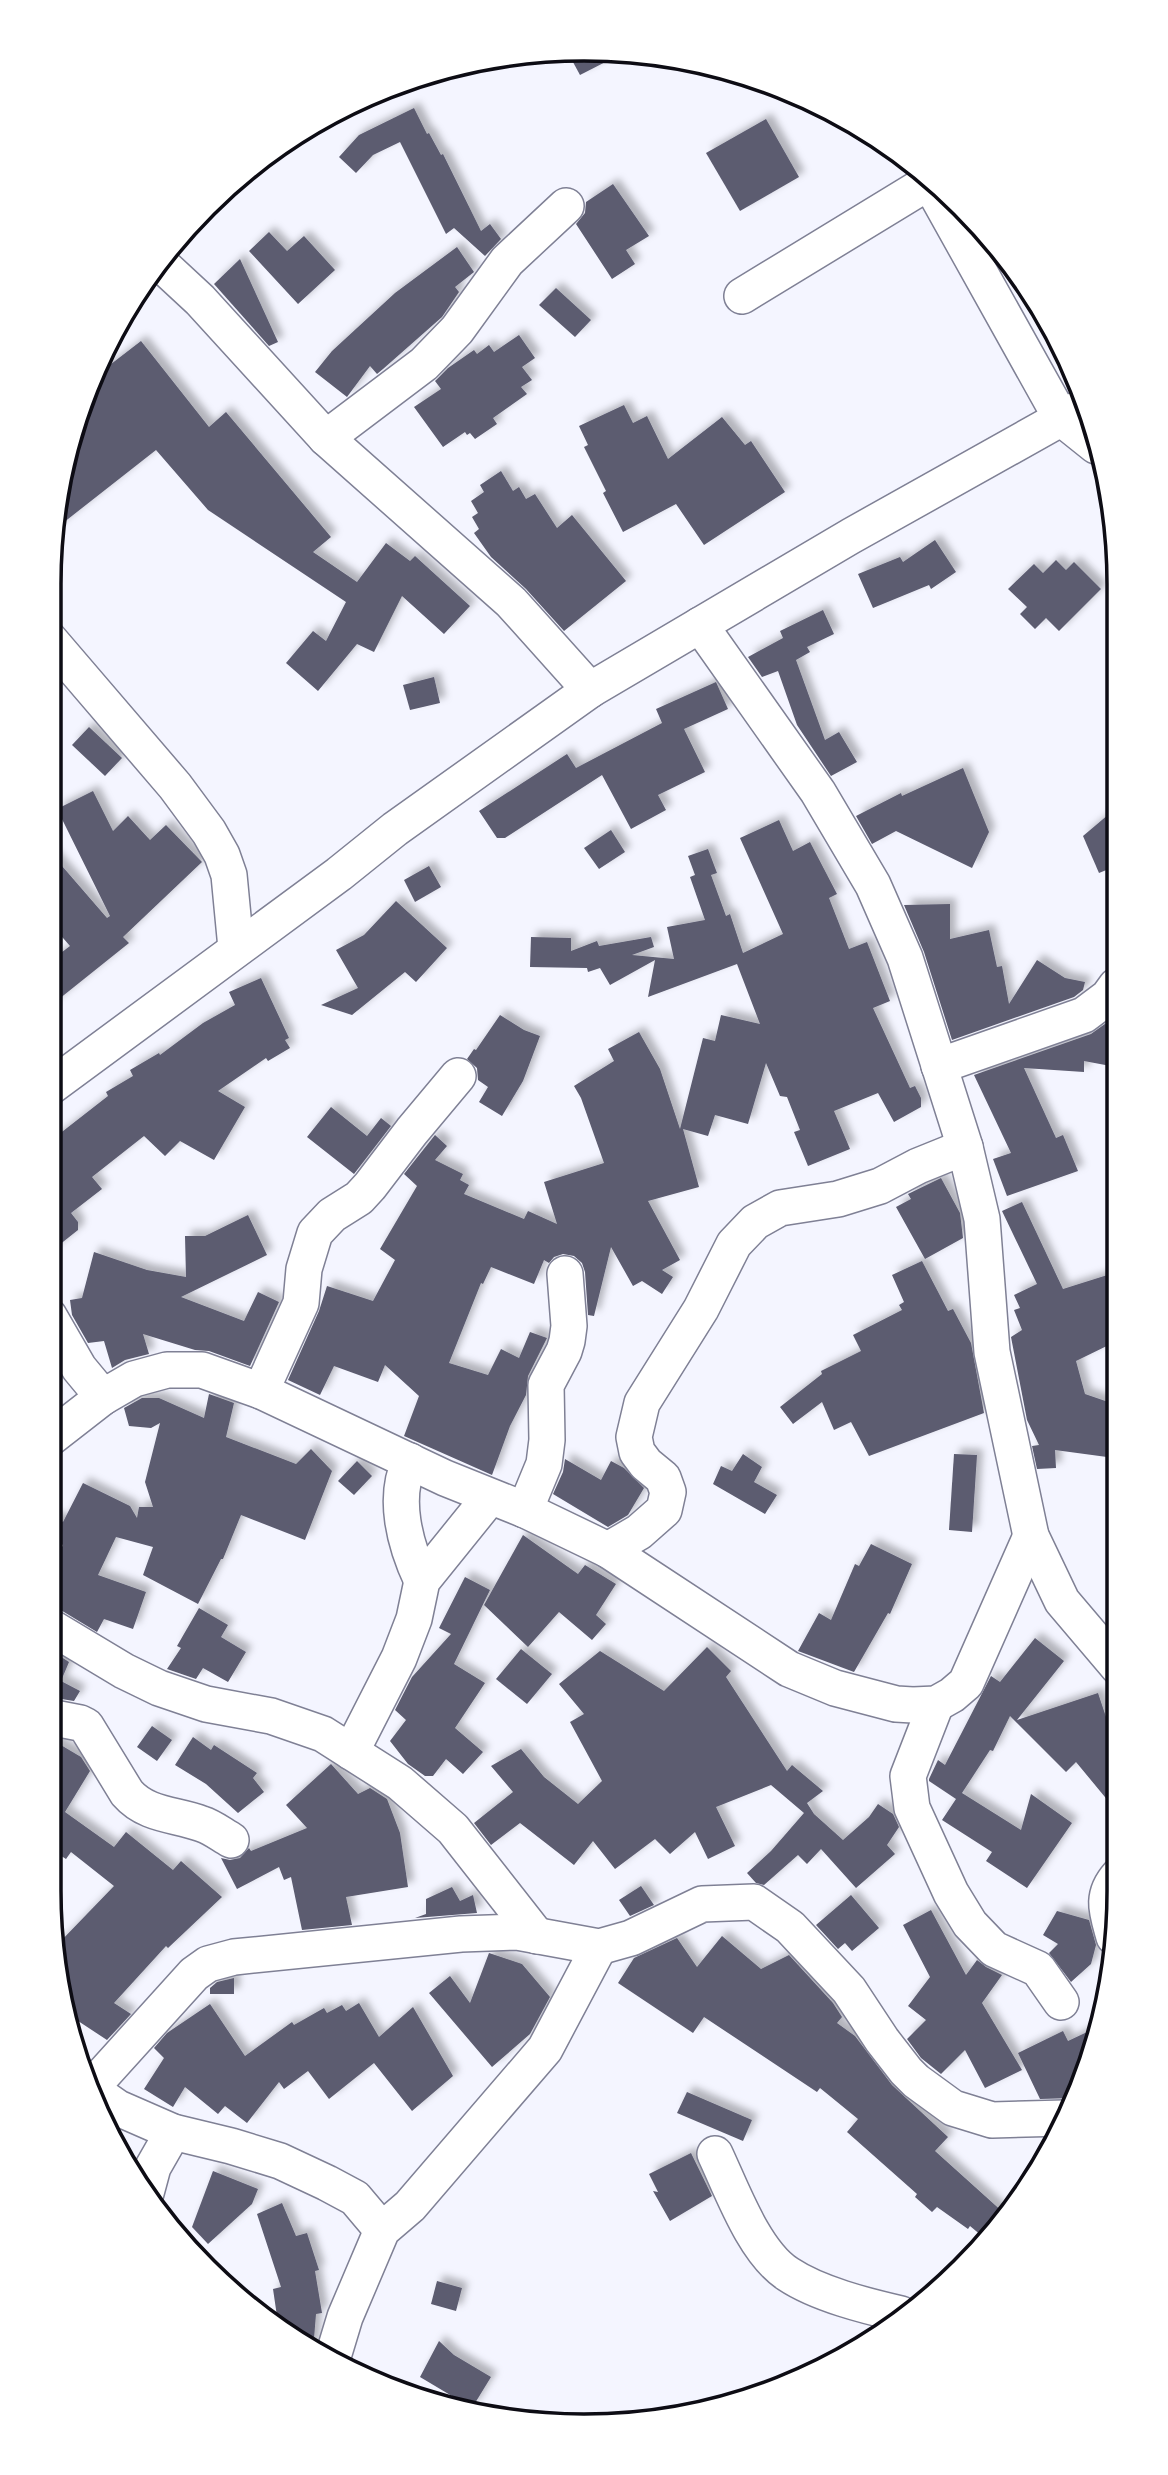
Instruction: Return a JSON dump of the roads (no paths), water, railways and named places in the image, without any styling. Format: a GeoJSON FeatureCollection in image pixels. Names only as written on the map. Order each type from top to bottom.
{"type":"FeatureCollection","features":[{"type":"Feature","properties":{"kind":"street"},"geometry":{"type":"LineString","coordinates":[[742,296],[920,184]]}},
{"type":"Feature","properties":{"kind":"street"},"geometry":{"type":"LineString","coordinates":[[61,1079],[339,874],[395,829],[590,690],[851,536],[1073,412],[944,205]]}},
{"type":"Feature","properties":{"kind":"street"},"geometry":{"type":"LineString","coordinates":[[326,438],[424,364],[457,330],[507,261],[566,206]]}},
{"type":"Feature","properties":{"kind":"street"},"geometry":{"type":"LineString","coordinates":[[167,269],[200,300],[326,438],[511,601],[590,690]]}},
{"type":"Feature","properties":{"kind":"street"},"geometry":{"type":"LineString","coordinates":[[699,625],[818,792],[873,885],[905,958],[965,1147],[982,1219],[992,1352],[1031,1536],[1062,1601],[1107,1654]]}},
{"type":"Feature","properties":{"kind":"street"},"geometry":{"type":"LineString","coordinates":[[61,653],[174,786],[209,832],[229,875],[236,948]]}},
{"type":"Feature","properties":{"kind":"street"},"geometry":{"type":"LineString","coordinates":[[939,1066],[1084,1015],[1107,998]]}},
{"type":"Feature","properties":{"kind":"street"},"geometry":{"type":"LineString","coordinates":[[261,1391],[301,1303],[304,1269],[316,1233],[332,1215],[359,1198],[370,1186],[458,1076]]}},
{"type":"Feature","properties":{"kind":"street"},"geometry":{"type":"LineString","coordinates":[[608,1550],[639,1532],[664,1510],[668,1492],[663,1478],[646,1464],[637,1452],[634,1437],[642,1403],[701,1309],[734,1244],[755,1222],[780,1208],[838,1199],[880,1186],[918,1166],[965,1147]]}},
{"type":"Feature","properties":{"kind":"street"},"geometry":{"type":"LineString","coordinates":[[524,1510],[544,1464],[547,1440],[546,1385],[564,1352],[567,1340],[569,1325],[565,1274]]}},
{"type":"Feature","properties":{"kind":"street"},"geometry":{"type":"LineString","coordinates":[[61,1336],[79,1368],[103,1397]]}},
{"type":"Feature","properties":{"kind":"street"},"geometry":{"type":"LineString","coordinates":[[61,1430],[103,1397],[134,1379],[167,1370],[202,1370],[261,1391],[489,1498],[524,1510],[608,1550],[789,1669],[835,1688],[896,1704],[936,1704]]}},
{"type":"Feature","properties":{"kind":"street"},"geometry":{"type":"LineString","coordinates":[[410,1461],[404,1472],[402,1513],[413,1561],[422,1581]]}},
{"type":"Feature","properties":{"kind":"street"},"geometry":{"type":"LineString","coordinates":[[351,1752],[399,1658],[415,1619],[422,1581],[489,1498]]}},
{"type":"Feature","properties":{"kind":"street"},"geometry":{"type":"LineString","coordinates":[[1031,1536],[966,1683],[936,1704],[908,1776],[912,1808],[951,1894],[970,1924],[994,1949],[1038,1969],[1061,2002]]}},
{"type":"Feature","properties":{"kind":"street"},"geometry":{"type":"LineString","coordinates":[[61,1633],[124,1671],[159,1688],[206,1704],[271,1716],[323,1734],[400,1783],[453,1829],[537,1936]]}},
{"type":"Feature","properties":{"kind":"street"},"geometry":{"type":"LineString","coordinates":[[61,1719],[86,1726],[135,1802],[172,1818],[203,1824],[231,1840]]}},
{"type":"Feature","properties":{"kind":"street"},"geometry":{"type":"LineString","coordinates":[[97,2080],[194,1974],[208,1964],[234,1957],[279,1951],[461,1934],[517,1932],[599,1947],[631,1938],[702,1903],[754,1902],[790,1927],[849,1990],[906,2071],[953,2108],[992,2120],[1055,2118]]}},
{"type":"Feature","properties":{"kind":"street"},"geometry":{"type":"LineString","coordinates":[[335,2350],[345,2318],[382,2230],[410,2206],[545,2049],[599,1947]]}},
{"type":"Feature","properties":{"kind":"street"},"geometry":{"type":"LineString","coordinates":[[104,2099],[118,2108],[173,2132],[280,2161],[355,2198],[382,2230]]}},
{"type":"Feature","properties":{"kind":"street"},"geometry":{"type":"LineString","coordinates":[[149,2181],[153,2167],[173,2132]]}},
{"type":"Feature","properties":{"kind":"street"},"geometry":{"type":"LineString","coordinates":[[715,2154],[760,2245],[787,2274],[822,2291],[894,2312]]}}]}
